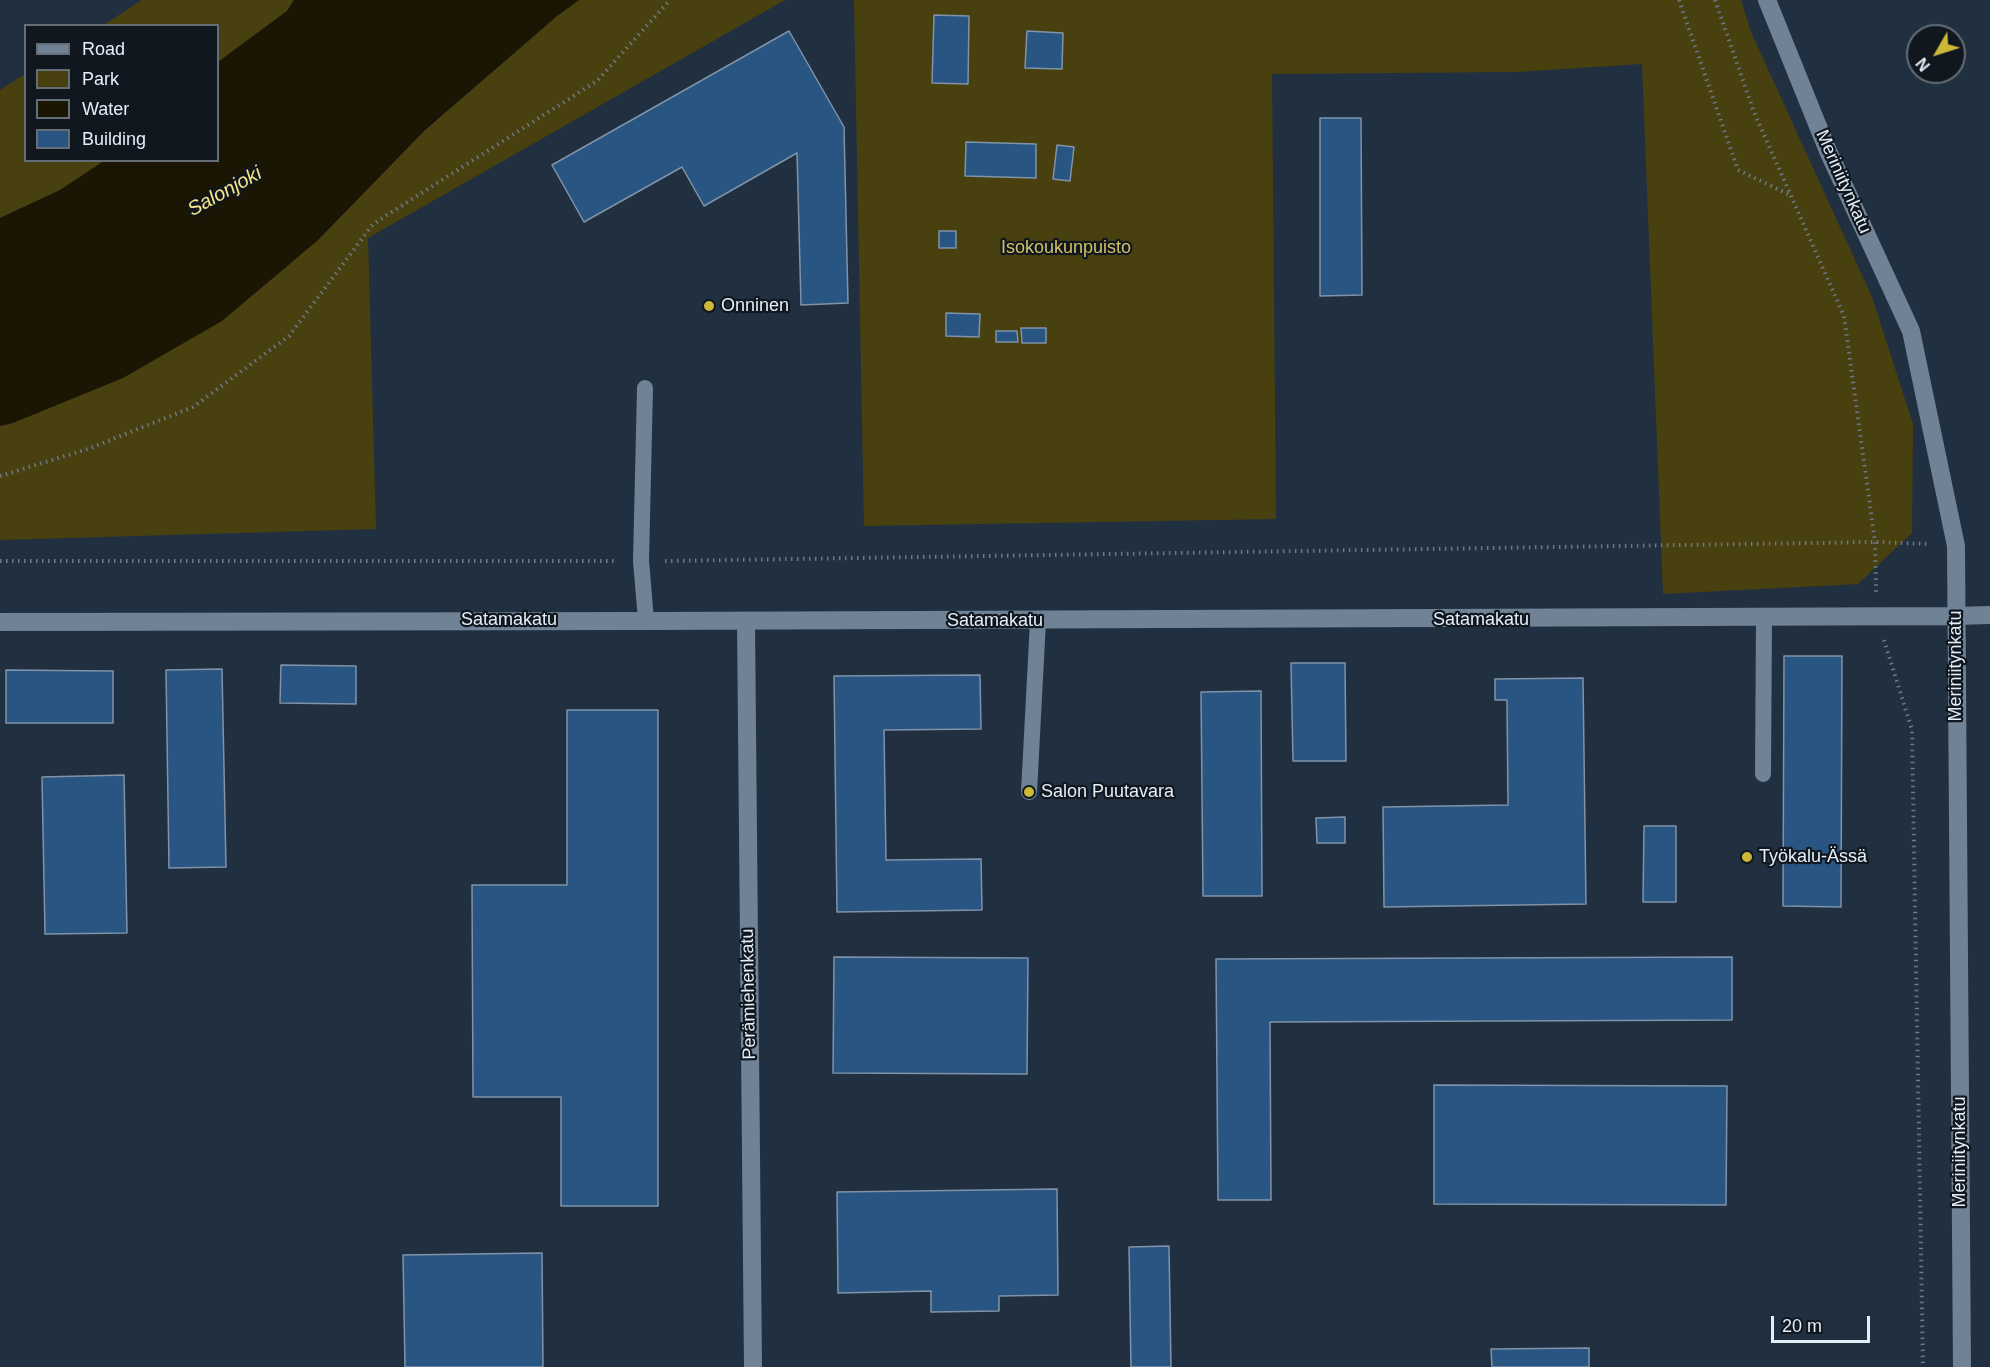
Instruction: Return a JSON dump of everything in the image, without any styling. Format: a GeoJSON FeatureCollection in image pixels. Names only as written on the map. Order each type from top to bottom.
{"type":"FeatureCollection","features":[{"type":"Feature","properties":{"kind":"street","name":"Meriniitynkatu"},"geometry":{"type":"LineString","coordinates":[[1767,0],[1828,151],[1911,331],[1956,546],[1962,1367]]}},
{"type":"Feature","properties":{"kind":"street","name":"Satamakatu"},"geometry":{"type":"LineString","coordinates":[[0,622],[1764,619],[1990,615]]}},
{"type":"Feature","properties":{"kind":"street","name":"Perämiehenkatu"},"geometry":{"type":"LineString","coordinates":[[746,621],[753,1367]]}},
{"type":"Feature","properties":{"kind":"lane"},"geometry":{"type":"LineString","coordinates":[[645,388],[641,561],[645,620]]}},
{"type":"Feature","properties":{"kind":"lane"},"geometry":{"type":"LineString","coordinates":[[1762,774],[1764,619]]}},
{"type":"Feature","properties":{"kind":"lane"},"geometry":{"type":"LineString","coordinates":[[1029,792],[1038,621]]}},
{"type":"Feature","properties":{"kind":"path"},"geometry":{"type":"LineString","coordinates":[[0,476],[88,449],[193,407],[289,336],[373,225],[597,81],[670,0]]}},
{"type":"Feature","properties":{"kind":"path"},"geometry":{"type":"LineString","coordinates":[[1679,0],[1738,170],[1791,196]]}},
{"type":"Feature","properties":{"kind":"path"},"geometry":{"type":"LineString","coordinates":[[1715,0],[1754,112],[1844,316],[1875,542],[1876,616],[1912,730],[1923,1367]]}},
{"type":"Feature","properties":{"kind":"path"},"geometry":{"type":"LineString","coordinates":[[0,561],[641,561],[1875,542]]}},
{"type":"Feature","properties":{"kind":"green space"},"geometry":{"type":"Polygon","coordinates":[[[142,0],[294,0],[287,11],[219,61],[219,24],[105,24],[142,0]]]}},
{"type":"Feature","properties":{"kind":"green space"},"geometry":{"type":"Polygon","coordinates":[[[579,0],[785,0],[368,238],[376,529],[0,540],[0,426],[13,423],[317,241],[425,130],[557,16],[579,0]]]}},
{"type":"Feature","properties":{"kind":"green space","name":"Isokoukunpuisto"},"geometry":{"type":"Polygon","coordinates":[[[854,0],[1741,0],[1751,32],[1872,297],[1913,424],[1912,533],[1858,584],[1663,594],[1642,64],[1517,72],[1272,74],[1276,519],[864,526],[854,0]]]}},
{"type":"Feature","properties":{"kind":"green space"},"geometry":{"type":"Polygon","coordinates":[[[24,75],[24,162],[102,162],[60,190],[0,218],[0,90],[24,75]]]}},
{"type":"Feature","properties":{"kind":"water","name":"Salonjoki"},"geometry":{"type":"Polygon","coordinates":[[[294,0],[579,0],[557,16],[425,130],[317,241],[222,321],[123,378],[13,423],[0,426],[0,218],[60,190],[102,162],[219,162],[219,61],[287,11],[294,0]]]}},
{"type":"Feature","properties":{"kind":"building"},"geometry":{"type":"Polygon","coordinates":[[[934,15],[969,16],[968,84],[932,83],[934,15]]]}},
{"type":"Feature","properties":{"kind":"building"},"geometry":{"type":"Polygon","coordinates":[[[789,31],[844,127],[848,303],[801,305],[797,153],[704,206],[682,167],[584,222],[552,165],[789,31]]]}},
{"type":"Feature","properties":{"kind":"building"},"geometry":{"type":"Polygon","coordinates":[[[1027,31],[1063,33],[1062,69],[1025,68],[1027,31]]]}},
{"type":"Feature","properties":{"kind":"building"},"geometry":{"type":"Polygon","coordinates":[[[1320,118],[1361,118],[1362,295],[1320,296],[1320,118]]]}},
{"type":"Feature","properties":{"kind":"building"},"geometry":{"type":"Polygon","coordinates":[[[966,142],[1036,144],[1036,178],[965,176],[966,142]]]}},
{"type":"Feature","properties":{"kind":"building"},"geometry":{"type":"Polygon","coordinates":[[[1057,145],[1074,147],[1070,181],[1053,179],[1057,145]]]}},
{"type":"Feature","properties":{"kind":"building"},"geometry":{"type":"Polygon","coordinates":[[[939,231],[956,231],[956,248],[939,248],[939,231]]]}},
{"type":"Feature","properties":{"kind":"building"},"geometry":{"type":"Polygon","coordinates":[[[946,313],[980,314],[979,337],[946,336],[946,313]]]}},
{"type":"Feature","properties":{"kind":"building"},"geometry":{"type":"Polygon","coordinates":[[[1021,328],[1046,328],[1046,343],[1022,343],[1021,328]]]}},
{"type":"Feature","properties":{"kind":"building"},"geometry":{"type":"Polygon","coordinates":[[[996,331],[1017,331],[1018,342],[996,342],[996,331]]]}},
{"type":"Feature","properties":{"kind":"building"},"geometry":{"type":"Polygon","coordinates":[[[1784,656],[1842,656],[1841,907],[1783,906],[1784,656]]]}},
{"type":"Feature","properties":{"kind":"building"},"geometry":{"type":"Polygon","coordinates":[[[1291,663],[1345,663],[1346,761],[1293,761],[1291,663]]]}},
{"type":"Feature","properties":{"kind":"building"},"geometry":{"type":"Polygon","coordinates":[[[281,665],[356,666],[356,704],[280,703],[281,665]]]}},
{"type":"Feature","properties":{"kind":"building"},"geometry":{"type":"Polygon","coordinates":[[[222,669],[226,867],[169,868],[166,670],[222,669]]]}},
{"type":"Feature","properties":{"kind":"building"},"geometry":{"type":"Polygon","coordinates":[[[6,670],[113,671],[113,723],[6,723],[6,670]]]}},
{"type":"Feature","properties":{"kind":"building"},"geometry":{"type":"Polygon","coordinates":[[[980,675],[981,729],[884,730],[886,860],[981,859],[982,910],[837,912],[834,676],[980,675]]]}},
{"type":"Feature","properties":{"kind":"building"},"geometry":{"type":"Polygon","coordinates":[[[1583,678],[1586,904],[1384,907],[1383,807],[1508,805],[1507,700],[1495,700],[1495,679],[1583,678]]]}},
{"type":"Feature","properties":{"kind":"building"},"geometry":{"type":"Polygon","coordinates":[[[1261,691],[1262,896],[1203,896],[1201,692],[1261,691]]]}},
{"type":"Feature","properties":{"kind":"building"},"geometry":{"type":"Polygon","coordinates":[[[567,710],[658,710],[658,1206],[561,1206],[561,1097],[473,1097],[472,885],[567,885],[567,710]]]}},
{"type":"Feature","properties":{"kind":"building"},"geometry":{"type":"Polygon","coordinates":[[[124,775],[127,933],[45,934],[42,777],[124,775]]]}},
{"type":"Feature","properties":{"kind":"building"},"geometry":{"type":"Polygon","coordinates":[[[1345,817],[1345,843],[1317,843],[1316,818],[1345,817]]]}},
{"type":"Feature","properties":{"kind":"building"},"geometry":{"type":"Polygon","coordinates":[[[1644,826],[1676,826],[1676,902],[1643,902],[1644,826]]]}},
{"type":"Feature","properties":{"kind":"building"},"geometry":{"type":"Polygon","coordinates":[[[834,957],[1028,958],[1027,1074],[833,1073],[834,957]]]}},
{"type":"Feature","properties":{"kind":"building"},"geometry":{"type":"Polygon","coordinates":[[[1732,957],[1732,1020],[1270,1022],[1271,1200],[1218,1200],[1216,959],[1732,957]]]}},
{"type":"Feature","properties":{"kind":"building"},"geometry":{"type":"Polygon","coordinates":[[[1434,1085],[1727,1086],[1726,1205],[1434,1204],[1434,1085]]]}},
{"type":"Feature","properties":{"kind":"building"},"geometry":{"type":"Polygon","coordinates":[[[1057,1189],[1058,1295],[999,1296],[999,1311],[931,1312],[931,1291],[838,1293],[837,1192],[1057,1189]]]}},
{"type":"Feature","properties":{"kind":"building"},"geometry":{"type":"Polygon","coordinates":[[[1169,1246],[1171,1367],[1131,1367],[1129,1247],[1169,1246]]]}},
{"type":"Feature","properties":{"kind":"building"},"geometry":{"type":"Polygon","coordinates":[[[542,1253],[543,1367],[405,1367],[403,1255],[542,1253]]]}},
{"type":"Feature","properties":{"kind":"building"},"geometry":{"type":"Polygon","coordinates":[[[1589,1348],[1589,1367],[1492,1367],[1491,1349],[1589,1348]]]}},
{"type":"Feature","properties":{"kind":"place","name":"Onninen"},"geometry":{"type":"Point","coordinates":[709,306]}},
{"type":"Feature","properties":{"kind":"place","name":"Salon Puutavara"},"geometry":{"type":"Point","coordinates":[1029,792]}},
{"type":"Feature","properties":{"kind":"place","name":"Työkalu-Ässä"},"geometry":{"type":"Point","coordinates":[1747,857]}}]}
